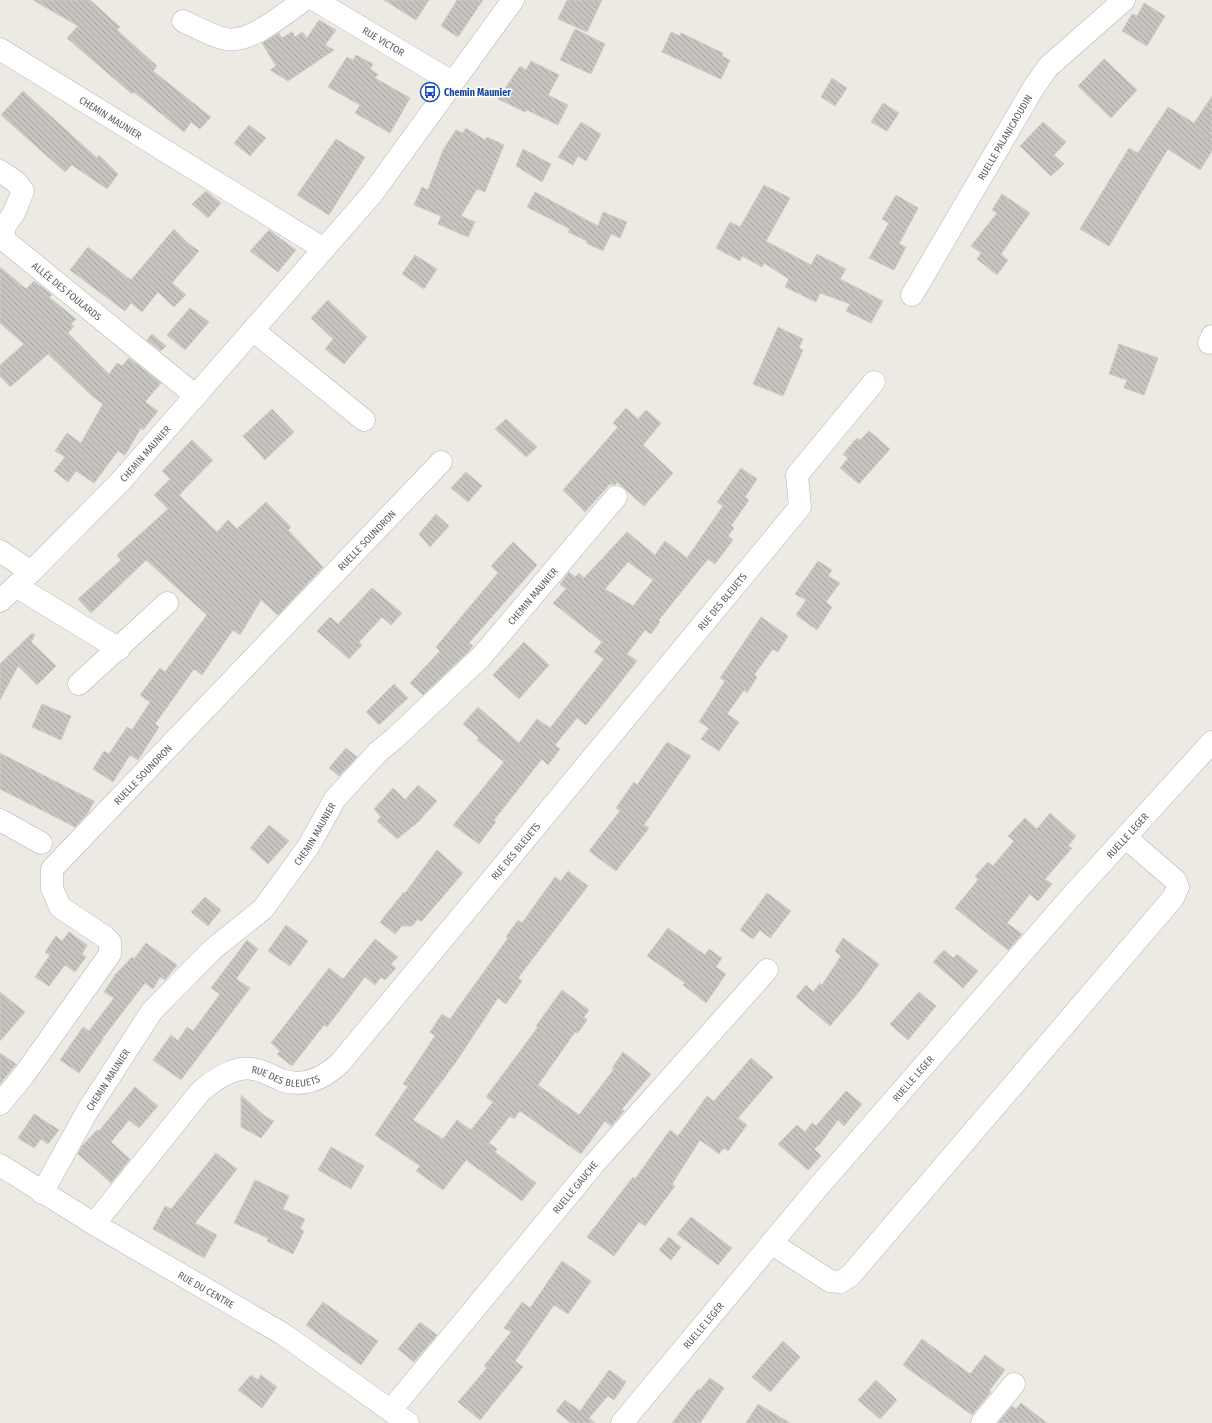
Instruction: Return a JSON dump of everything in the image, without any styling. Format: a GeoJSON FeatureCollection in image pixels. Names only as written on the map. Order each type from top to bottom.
{"type":"FeatureCollection","features":[{"type":"Feature","properties":{"kind":"street"},"geometry":{"type":"LineString","coordinates":[[182,21],[226,39],[240,39],[252,35],[304,0]]}},
{"type":"Feature","properties":{"kind":"street","name":"RUE VICTOR"},"geometry":{"type":"LineString","coordinates":[[315,0],[452,82]]}},
{"type":"Feature","properties":{"kind":"street","name":"CHEMIN MAUNIER"},"geometry":{"type":"LineString","coordinates":[[0,601],[24,579],[120,482],[372,194],[513,0]]}},
{"type":"Feature","properties":{"kind":"street","name":"RUELLE PALANICAOUDIN"},"geometry":{"type":"LineString","coordinates":[[912,295],[1034,87],[1048,67],[1124,0]]}},
{"type":"Feature","properties":{"kind":"street","name":"CHEMIN MAUNIER"},"geometry":{"type":"LineString","coordinates":[[0,49],[324,249]]}},
{"type":"Feature","properties":{"kind":"street","name":"ALLÉE DES FOULARDS"},"geometry":{"type":"LineString","coordinates":[[0,171],[16,182],[23,191],[14,213],[5,226],[3,238],[196,396]]}},
{"type":"Feature","properties":{"kind":"street"},"geometry":{"type":"LineString","coordinates":[[253,330],[364,420]]}},
{"type":"Feature","properties":{"kind":"street","name":"RUE DES BLEUETS"},"geometry":{"type":"LineString","coordinates":[[94,1224],[200,1092],[213,1081],[241,1069],[251,1069],[283,1080],[296,1083],[307,1082],[325,1074],[340,1062],[800,507],[797,475],[874,382]]}},
{"type":"Feature","properties":{"kind":"street","name":"RUELLE SOUNDRON"},"geometry":{"type":"LineString","coordinates":[[0,1104],[24,1075],[110,954],[110,942],[105,937],[60,907],[52,888],[52,869],[441,462]]}},
{"type":"Feature","properties":{"kind":"street","name":"CHEMIN MAUNIER"},"geometry":{"type":"LineString","coordinates":[[42,1193],[88,1110],[152,1011],[213,949],[263,909],[308,847],[335,799],[378,752],[395,738],[481,657],[616,497]]}},
{"type":"Feature","properties":{"kind":"street"},"geometry":{"type":"LineString","coordinates":[[0,551],[24,579],[118,649]]}},
{"type":"Feature","properties":{"kind":"street"},"geometry":{"type":"LineString","coordinates":[[79,684],[167,603]]}},
{"type":"Feature","properties":{"kind":"street","name":"RUELLE LEGER"},"geometry":{"type":"LineString","coordinates":[[622,1423],[819,1186],[1070,898],[1212,742]]}},
{"type":"Feature","properties":{"kind":"street"},"geometry":{"type":"LineString","coordinates":[[0,820],[41,843]]}},
{"type":"Feature","properties":{"kind":"street"},"geometry":{"type":"LineString","coordinates":[[772,1243],[830,1281],[840,1282],[850,1276],[1173,898],[1178,887],[1175,880],[1125,837]]}},
{"type":"Feature","properties":{"kind":"street","name":"RUELLE GAUCHE"},"geometry":{"type":"LineString","coordinates":[[399,1417],[594,1164],[768,970]]}},
{"type":"Feature","properties":{"kind":"street","name":"RUE DU CENTRE"},"geometry":{"type":"LineString","coordinates":[[0,1165],[42,1193],[282,1334],[399,1417]]}},
{"type":"Feature","properties":{"kind":"street"},"geometry":{"type":"LineString","coordinates":[[982,1423],[1014,1384]]}},
{"type":"Feature","properties":{"kind":"building"},"geometry":{"type":"Polygon","coordinates":[[[33,0],[90,0],[120,27],[117,30],[157,66],[153,71],[211,117],[200,129],[191,122],[184,132],[134,92],[132,94],[67,38],[78,26],[33,0]]]}},
{"type":"Feature","properties":{"kind":"building"},"geometry":{"type":"Polygon","coordinates":[[[384,0],[429,0],[416,20],[384,0]]]}},
{"type":"Feature","properties":{"kind":"building"},"geometry":{"type":"Polygon","coordinates":[[[457,0],[483,0],[458,37],[441,26],[457,0]]]}},
{"type":"Feature","properties":{"kind":"building"},"geometry":{"type":"Polygon","coordinates":[[[567,0],[602,0],[587,32],[558,19],[567,0]]]}},
{"type":"Feature","properties":{"kind":"building"},"geometry":{"type":"Polygon","coordinates":[[[1144,3],[1165,16],[1147,46],[1122,31],[1132,14],[1137,16],[1144,3]]]}},
{"type":"Feature","properties":{"kind":"building"},"geometry":{"type":"Polygon","coordinates":[[[319,20],[336,30],[325,45],[334,50],[288,81],[270,70],[276,66],[262,43],[279,33],[282,38],[292,32],[295,37],[302,32],[307,38],[319,20]]]}},
{"type":"Feature","properties":{"kind":"building"},"geometry":{"type":"Polygon","coordinates":[[[575,29],[605,44],[591,74],[560,60],[575,29]]]}},
{"type":"Feature","properties":{"kind":"building"},"geometry":{"type":"Polygon","coordinates":[[[671,32],[680,36],[681,33],[723,53],[722,56],[730,60],[721,79],[662,52],[671,32]]]}},
{"type":"Feature","properties":{"kind":"building"},"geometry":{"type":"Polygon","coordinates":[[[356,55],[373,64],[370,69],[378,74],[375,78],[410,98],[390,133],[355,113],[360,105],[328,87],[347,57],[353,60],[356,55]]]}},
{"type":"Feature","properties":{"kind":"building"},"geometry":{"type":"Polygon","coordinates":[[[1104,59],[1137,90],[1111,118],[1078,86],[1104,59]]]}},
{"type":"Feature","properties":{"kind":"building"},"geometry":{"type":"Polygon","coordinates":[[[531,61],[559,75],[548,95],[568,105],[558,125],[527,110],[525,112],[498,99],[520,66],[526,70],[531,61]]]}},
{"type":"Feature","properties":{"kind":"building"},"geometry":{"type":"Polygon","coordinates":[[[832,78],[847,88],[835,106],[821,97],[832,78]]]}},
{"type":"Feature","properties":{"kind":"building"},"geometry":{"type":"Polygon","coordinates":[[[23,91],[97,158],[99,155],[118,174],[107,189],[72,165],[65,172],[1,115],[23,91]]]}},
{"type":"Feature","properties":{"kind":"building"},"geometry":{"type":"Polygon","coordinates":[[[1212,96],[1212,151],[1200,170],[1168,149],[1109,246],[1080,229],[1129,148],[1138,153],[1168,107],[1194,123],[1212,96]]]}},
{"type":"Feature","properties":{"kind":"building"},"geometry":{"type":"Polygon","coordinates":[[[883,103],[899,113],[887,131],[871,122],[883,103]]]}},
{"type":"Feature","properties":{"kind":"building"},"geometry":{"type":"Polygon","coordinates":[[[581,122],[601,134],[586,161],[578,156],[573,165],[558,157],[581,122]]]}},
{"type":"Feature","properties":{"kind":"building"},"geometry":{"type":"Polygon","coordinates":[[[1043,122],[1066,142],[1054,155],[1064,164],[1051,176],[1020,146],[1043,122]]]}},
{"type":"Feature","properties":{"kind":"building"},"geometry":{"type":"Polygon","coordinates":[[[249,125],[266,138],[250,156],[234,143],[249,125]]]}},
{"type":"Feature","properties":{"kind":"building"},"geometry":{"type":"Polygon","coordinates":[[[466,128],[485,140],[487,137],[504,145],[485,192],[477,189],[461,216],[475,222],[468,237],[438,224],[441,216],[414,205],[422,187],[428,190],[443,150],[456,130],[463,133],[466,128]]]}},
{"type":"Feature","properties":{"kind":"building"},"geometry":{"type":"Polygon","coordinates":[[[336,139],[365,157],[329,215],[297,195],[336,139]]]}},
{"type":"Feature","properties":{"kind":"building"},"geometry":{"type":"Polygon","coordinates":[[[523,149],[551,164],[542,182],[516,166],[523,149]]]}},
{"type":"Feature","properties":{"kind":"building"},"geometry":{"type":"Polygon","coordinates":[[[764,185],[790,198],[766,241],[811,265],[817,254],[846,269],[840,279],[883,301],[871,323],[846,311],[850,304],[820,293],[816,302],[785,287],[789,279],[764,263],[762,267],[742,256],[740,261],[716,248],[730,222],[740,227],[764,185]]]}},
{"type":"Feature","properties":{"kind":"building"},"geometry":{"type":"Polygon","coordinates":[[[206,191],[221,203],[208,218],[192,204],[206,191]]]}},
{"type":"Feature","properties":{"kind":"building"},"geometry":{"type":"Polygon","coordinates":[[[535,192],[598,226],[603,212],[627,222],[620,238],[611,234],[603,251],[568,232],[570,229],[527,207],[535,192]]]}},
{"type":"Feature","properties":{"kind":"building"},"geometry":{"type":"Polygon","coordinates":[[[1002,194],[1030,213],[1001,254],[1008,260],[997,275],[977,259],[981,253],[971,246],[997,213],[992,210],[1002,194]]]}},
{"type":"Feature","properties":{"kind":"building"},"geometry":{"type":"Polygon","coordinates":[[[896,195],[918,208],[899,244],[906,247],[894,270],[869,258],[889,223],[882,219],[896,195]]]}},
{"type":"Feature","properties":{"kind":"building"},"geometry":{"type":"Polygon","coordinates":[[[174,229],[188,243],[199,251],[172,283],[186,295],[174,307],[158,292],[142,312],[131,303],[125,311],[70,270],[88,247],[131,280],[174,229]]]}},
{"type":"Feature","properties":{"kind":"building"},"geometry":{"type":"Polygon","coordinates":[[[269,230],[296,250],[278,272],[250,251],[269,230]]]}},
{"type":"Feature","properties":{"kind":"building"},"geometry":{"type":"Polygon","coordinates":[[[415,255],[437,269],[424,289],[402,274],[415,255]]]}},
{"type":"Feature","properties":{"kind":"building"},"geometry":{"type":"Polygon","coordinates":[[[0,267],[26,289],[34,281],[52,295],[49,297],[76,319],[71,324],[74,326],[68,333],[109,374],[117,363],[122,366],[129,358],[161,383],[145,402],[158,411],[143,430],[141,428],[125,455],[118,451],[94,483],[76,471],[68,482],[54,471],[65,457],[55,451],[67,433],[81,443],[103,404],[92,396],[48,354],[10,387],[0,376],[0,365],[24,344],[0,323],[0,267]]]}},
{"type":"Feature","properties":{"kind":"building"},"geometry":{"type":"Polygon","coordinates":[[[328,300],[367,337],[344,364],[325,349],[333,339],[311,318],[328,300]]]}},
{"type":"Feature","properties":{"kind":"building"},"geometry":{"type":"Polygon","coordinates":[[[190,308],[209,322],[185,350],[167,335],[190,308]]]}},
{"type":"Feature","properties":{"kind":"building"},"geometry":{"type":"Polygon","coordinates":[[[778,327],[803,339],[799,348],[803,350],[783,396],[753,384],[778,327]]]}},
{"type":"Feature","properties":{"kind":"building"},"geometry":{"type":"Polygon","coordinates":[[[152,334],[166,346],[161,351],[147,340],[152,334]]]}},
{"type":"Feature","properties":{"kind":"building"},"geometry":{"type":"Polygon","coordinates":[[[1119,344],[1158,358],[1144,395],[1124,388],[1127,380],[1109,374],[1119,344]]]}},
{"type":"Feature","properties":{"kind":"building"},"geometry":{"type":"Polygon","coordinates":[[[626,408],[638,419],[646,410],[661,423],[643,445],[673,473],[644,506],[617,482],[615,485],[610,484],[585,512],[563,490],[618,427],[613,423],[626,408]]]}},
{"type":"Feature","properties":{"kind":"building"},"geometry":{"type":"Polygon","coordinates":[[[272,409],[294,432],[265,460],[243,436],[272,409]]]}},
{"type":"Feature","properties":{"kind":"building"},"geometry":{"type":"Polygon","coordinates":[[[506,419],[537,447],[526,457],[495,429],[506,419]]]}},
{"type":"Feature","properties":{"kind":"building"},"geometry":{"type":"Polygon","coordinates":[[[869,431],[890,449],[859,484],[840,468],[848,458],[843,454],[857,438],[860,440],[869,431]]]}},
{"type":"Feature","properties":{"kind":"building"},"geometry":{"type":"Polygon","coordinates":[[[192,440],[213,460],[179,495],[217,532],[228,520],[237,529],[266,502],[291,527],[288,530],[323,567],[278,615],[261,600],[240,635],[233,630],[202,675],[194,669],[155,724],[159,727],[138,760],[130,755],[113,782],[93,769],[104,751],[109,754],[127,727],[132,730],[150,702],[140,695],[160,668],[165,672],[207,615],[146,560],[91,613],[78,599],[121,560],[117,555],[168,509],[154,495],[170,479],[162,471],[192,440]]]}},
{"type":"Feature","properties":{"kind":"building"},"geometry":{"type":"Polygon","coordinates":[[[741,468],[757,479],[745,497],[749,500],[731,526],[734,528],[728,536],[733,540],[715,564],[708,559],[658,621],[660,622],[651,634],[645,630],[627,654],[637,661],[586,725],[577,718],[555,745],[560,749],[548,765],[542,759],[494,820],[496,822],[479,844],[453,825],[504,762],[477,740],[479,738],[463,724],[478,707],[519,743],[537,719],[550,728],[604,659],[594,652],[602,642],[553,603],[566,589],[560,584],[569,572],[575,577],[579,573],[584,578],[627,532],[655,555],[665,541],[687,558],[723,506],[717,502],[741,468]],[[628,562],[605,589],[633,606],[653,580],[628,562]]]}},
{"type":"Feature","properties":{"kind":"building"},"geometry":{"type":"Polygon","coordinates":[[[466,472],[482,486],[468,502],[451,488],[466,472]]]}},
{"type":"Feature","properties":{"kind":"building"},"geometry":{"type":"Polygon","coordinates":[[[436,514],[449,526],[430,547],[419,534],[436,514]]]}},
{"type":"Feature","properties":{"kind":"building"},"geometry":{"type":"Polygon","coordinates":[[[513,542],[537,565],[469,643],[473,646],[468,652],[423,695],[410,683],[440,651],[436,647],[498,573],[491,566],[513,542]]]}},
{"type":"Feature","properties":{"kind":"building"},"geometry":{"type":"Polygon","coordinates":[[[818,561],[832,570],[828,576],[840,583],[826,602],[832,607],[817,630],[796,615],[806,600],[795,594],[818,561]]]}},
{"type":"Feature","properties":{"kind":"building"},"geometry":{"type":"Polygon","coordinates":[[[372,588],[402,613],[391,625],[382,617],[359,642],[362,645],[349,659],[317,631],[330,617],[338,624],[372,588]]]}},
{"type":"Feature","properties":{"kind":"building"},"geometry":{"type":"Polygon","coordinates":[[[761,617],[788,636],[778,652],[773,649],[754,675],[757,677],[747,693],[744,690],[727,714],[739,722],[719,751],[701,739],[709,728],[699,722],[725,681],[720,678],[761,617]]]}},
{"type":"Feature","properties":{"kind":"building"},"geometry":{"type":"Polygon","coordinates":[[[32,633],[35,635],[31,642],[56,666],[37,685],[18,666],[0,700],[0,664],[32,633]]]}},
{"type":"Feature","properties":{"kind":"building"},"geometry":{"type":"Polygon","coordinates":[[[524,642],[549,665],[519,699],[493,675],[524,642]]]}},
{"type":"Feature","properties":{"kind":"building"},"geometry":{"type":"Polygon","coordinates":[[[394,684],[408,698],[379,725],[366,712],[394,684]]]}},
{"type":"Feature","properties":{"kind":"building"},"geometry":{"type":"Polygon","coordinates":[[[42,704],[71,716],[61,740],[32,727],[42,704]]]}},
{"type":"Feature","properties":{"kind":"building"},"geometry":{"type":"Polygon","coordinates":[[[667,742],[691,756],[644,825],[649,828],[616,871],[589,851],[620,811],[616,808],[634,782],[637,785],[667,742]]]}},
{"type":"Feature","properties":{"kind":"building"},"geometry":{"type":"Polygon","coordinates":[[[346,748],[357,757],[339,776],[329,768],[346,748]]]}},
{"type":"Feature","properties":{"kind":"building"},"geometry":{"type":"Polygon","coordinates":[[[0,753],[94,801],[88,813],[75,827],[0,789],[0,753]]]}},
{"type":"Feature","properties":{"kind":"building"},"geometry":{"type":"Polygon","coordinates":[[[418,785],[437,801],[418,822],[397,839],[377,821],[381,817],[374,809],[393,788],[405,800],[418,785]]]}},
{"type":"Feature","properties":{"kind":"building"},"geometry":{"type":"Polygon","coordinates":[[[1050,813],[1076,836],[1068,846],[1072,848],[1045,879],[1052,884],[1038,901],[1030,894],[1007,923],[1022,934],[1008,950],[955,908],[978,880],[975,876],[988,862],[993,866],[1014,841],[1008,836],[1025,818],[1037,829],[1050,813]]]}},
{"type":"Feature","properties":{"kind":"building"},"geometry":{"type":"Polygon","coordinates":[[[269,825],[289,841],[268,864],[250,848],[269,825]]]}},
{"type":"Feature","properties":{"kind":"building"},"geometry":{"type":"Polygon","coordinates":[[[437,850],[463,873],[421,922],[418,919],[412,926],[402,926],[395,934],[380,922],[404,892],[405,893],[437,850]]]}},
{"type":"Feature","properties":{"kind":"building"},"geometry":{"type":"Polygon","coordinates":[[[568,871],[588,886],[518,978],[522,981],[506,1004],[498,998],[456,1062],[413,1120],[443,1139],[457,1120],[471,1130],[493,1102],[486,1097],[538,1027],[536,1026],[562,990],[589,1010],[584,1017],[587,1020],[578,1033],[575,1032],[538,1085],[579,1115],[614,1069],[612,1068],[623,1052],[651,1074],[622,1109],[624,1111],[611,1126],[605,1121],[581,1154],[520,1111],[514,1119],[510,1116],[489,1143],[497,1149],[495,1152],[536,1183],[522,1201],[466,1160],[443,1190],[416,1171],[420,1166],[375,1135],[408,1086],[403,1084],[435,1036],[430,1032],[442,1014],[450,1019],[508,938],[506,937],[518,920],[522,923],[555,877],[561,881],[568,871]]]}},
{"type":"Feature","properties":{"kind":"building"},"geometry":{"type":"Polygon","coordinates":[[[767,893],[791,911],[770,938],[760,930],[753,939],[740,930],[767,893]]]}},
{"type":"Feature","properties":{"kind":"building"},"geometry":{"type":"Polygon","coordinates":[[[205,897],[221,910],[208,926],[191,912],[205,897]]]}},
{"type":"Feature","properties":{"kind":"building"},"geometry":{"type":"Polygon","coordinates":[[[286,925],[308,941],[290,966],[268,951],[286,925]]]}},
{"type":"Feature","properties":{"kind":"building"},"geometry":{"type":"Polygon","coordinates":[[[668,928],[705,955],[709,949],[722,958],[716,967],[726,974],[706,1003],[683,985],[685,983],[647,956],[668,928]]]}},
{"type":"Feature","properties":{"kind":"building"},"geometry":{"type":"Polygon","coordinates":[[[69,932],[87,945],[82,954],[86,957],[75,972],[65,965],[49,986],[35,977],[50,955],[45,952],[56,936],[62,941],[69,932]]]}},
{"type":"Feature","properties":{"kind":"building"},"geometry":{"type":"Polygon","coordinates":[[[843,938],[879,964],[859,992],[830,1026],[796,997],[806,985],[813,992],[820,983],[822,985],[841,956],[835,951],[843,938]]]}},
{"type":"Feature","properties":{"kind":"building"},"geometry":{"type":"Polygon","coordinates":[[[375,939],[398,957],[391,964],[396,968],[385,980],[381,977],[375,985],[365,977],[327,1027],[324,1025],[292,1066],[277,1054],[280,1051],[271,1043],[329,968],[343,979],[375,939]]]}},
{"type":"Feature","properties":{"kind":"building"},"geometry":{"type":"Polygon","coordinates":[[[247,940],[258,949],[236,979],[250,988],[181,1080],[153,1060],[171,1035],[178,1041],[187,1027],[193,1031],[220,994],[211,988],[247,940]]]}},
{"type":"Feature","properties":{"kind":"building"},"geometry":{"type":"Polygon","coordinates":[[[146,943],[177,965],[165,980],[160,977],[153,989],[145,983],[102,1039],[79,1073],[60,1060],[83,1027],[89,1031],[114,998],[104,992],[115,975],[132,957],[134,959],[146,943]]]}},
{"type":"Feature","properties":{"kind":"building"},"geometry":{"type":"Polygon","coordinates":[[[944,950],[953,958],[957,954],[978,971],[963,988],[933,962],[944,950]]]}},
{"type":"Feature","properties":{"kind":"building"},"geometry":{"type":"Polygon","coordinates":[[[0,992],[25,1012],[0,1041],[0,992]]]}},
{"type":"Feature","properties":{"kind":"building"},"geometry":{"type":"Polygon","coordinates":[[[919,992],[936,1006],[908,1040],[890,1024],[919,992]]]}},
{"type":"Feature","properties":{"kind":"building"},"geometry":{"type":"Polygon","coordinates":[[[0,1053],[16,1064],[0,1084],[0,1053]]]}},
{"type":"Feature","properties":{"kind":"building"},"geometry":{"type":"Polygon","coordinates":[[[751,1058],[773,1077],[738,1118],[747,1125],[728,1151],[724,1148],[719,1154],[700,1140],[672,1184],[675,1186],[645,1226],[639,1222],[614,1256],[587,1237],[633,1177],[635,1179],[670,1130],[678,1136],[707,1096],[714,1101],[751,1058]]]}},
{"type":"Feature","properties":{"kind":"building"},"geometry":{"type":"Polygon","coordinates":[[[135,1087],[158,1106],[139,1128],[129,1120],[111,1142],[130,1159],[111,1183],[78,1154],[82,1146],[97,1130],[99,1131],[135,1087]]]}},
{"type":"Feature","properties":{"kind":"building"},"geometry":{"type":"Polygon","coordinates":[[[846,1091],[862,1104],[844,1126],[838,1120],[820,1144],[814,1149],[821,1156],[808,1170],[778,1144],[797,1125],[805,1132],[812,1123],[816,1126],[846,1091]]]}},
{"type":"Feature","properties":{"kind":"building"},"geometry":{"type":"Polygon","coordinates":[[[241,1095],[266,1117],[274,1121],[261,1138],[241,1127],[241,1095]]]}},
{"type":"Feature","properties":{"kind":"building"},"geometry":{"type":"Polygon","coordinates":[[[34,1114],[59,1130],[48,1144],[41,1139],[34,1148],[18,1138],[34,1114]]]}},
{"type":"Feature","properties":{"kind":"building"},"geometry":{"type":"Polygon","coordinates":[[[331,1147],[364,1166],[351,1189],[318,1170],[331,1147]]]}},
{"type":"Feature","properties":{"kind":"building"},"geometry":{"type":"Polygon","coordinates":[[[216,1153],[237,1169],[195,1223],[217,1235],[204,1258],[153,1229],[165,1206],[171,1209],[216,1153]]]}},
{"type":"Feature","properties":{"kind":"building"},"geometry":{"type":"Polygon","coordinates":[[[255,1180],[289,1196],[283,1209],[305,1219],[300,1229],[304,1231],[293,1254],[267,1241],[268,1238],[234,1223],[255,1180]]]}},
{"type":"Feature","properties":{"kind":"building"},"geometry":{"type":"Polygon","coordinates":[[[691,1217],[732,1248],[718,1265],[677,1234],[691,1217]]]}},
{"type":"Feature","properties":{"kind":"building"},"geometry":{"type":"Polygon","coordinates":[[[669,1237],[681,1247],[671,1260],[659,1250],[669,1237]]]}},
{"type":"Feature","properties":{"kind":"building"},"geometry":{"type":"Polygon","coordinates":[[[562,1261],[591,1281],[568,1314],[554,1305],[515,1361],[523,1367],[480,1420],[458,1402],[487,1368],[484,1366],[511,1332],[504,1328],[522,1302],[530,1308],[562,1261]]]}},
{"type":"Feature","properties":{"kind":"building"},"geometry":{"type":"Polygon","coordinates":[[[323,1302],[378,1341],[361,1365],[306,1325],[323,1302]]]}},
{"type":"Feature","properties":{"kind":"building"},"geometry":{"type":"Polygon","coordinates":[[[420,1322],[437,1335],[414,1362],[398,1349],[420,1322]]]}},
{"type":"Feature","properties":{"kind":"building"},"geometry":{"type":"Polygon","coordinates":[[[922,1339],[970,1374],[985,1355],[1005,1370],[989,1391],[991,1392],[972,1415],[903,1365],[922,1339]]]}},
{"type":"Feature","properties":{"kind":"building"},"geometry":{"type":"Polygon","coordinates":[[[783,1341],[800,1357],[770,1392],[752,1377],[783,1341]]]}},
{"type":"Feature","properties":{"kind":"building"},"geometry":{"type":"Polygon","coordinates":[[[609,1370],[626,1382],[614,1400],[608,1396],[589,1418],[595,1423],[571,1423],[556,1411],[565,1400],[580,1411],[609,1370]]]}},
{"type":"Feature","properties":{"kind":"building"},"geometry":{"type":"Polygon","coordinates":[[[251,1375],[258,1380],[261,1375],[277,1387],[262,1408],[238,1390],[251,1375]]]}},
{"type":"Feature","properties":{"kind":"building"},"geometry":{"type":"Polygon","coordinates":[[[710,1378],[724,1388],[700,1423],[672,1423],[698,1389],[700,1390],[710,1378]]]}},
{"type":"Feature","properties":{"kind":"building"},"geometry":{"type":"Polygon","coordinates":[[[876,1380],[897,1400],[880,1419],[858,1400],[876,1380]]]}},
{"type":"Feature","properties":{"kind":"building"},"geometry":{"type":"Polygon","coordinates":[[[1021,1403],[1047,1423],[998,1423],[1012,1406],[1016,1409],[1021,1403]]]}},
{"type":"Feature","properties":{"kind":"building"},"geometry":{"type":"Polygon","coordinates":[[[758,1404],[790,1423],[746,1423],[758,1404]]]}},
{"type":"Feature","properties":{"kind":"place","name":"Chemin Maunier"},"geometry":{"type":"Point","coordinates":[430,92]}}]}
